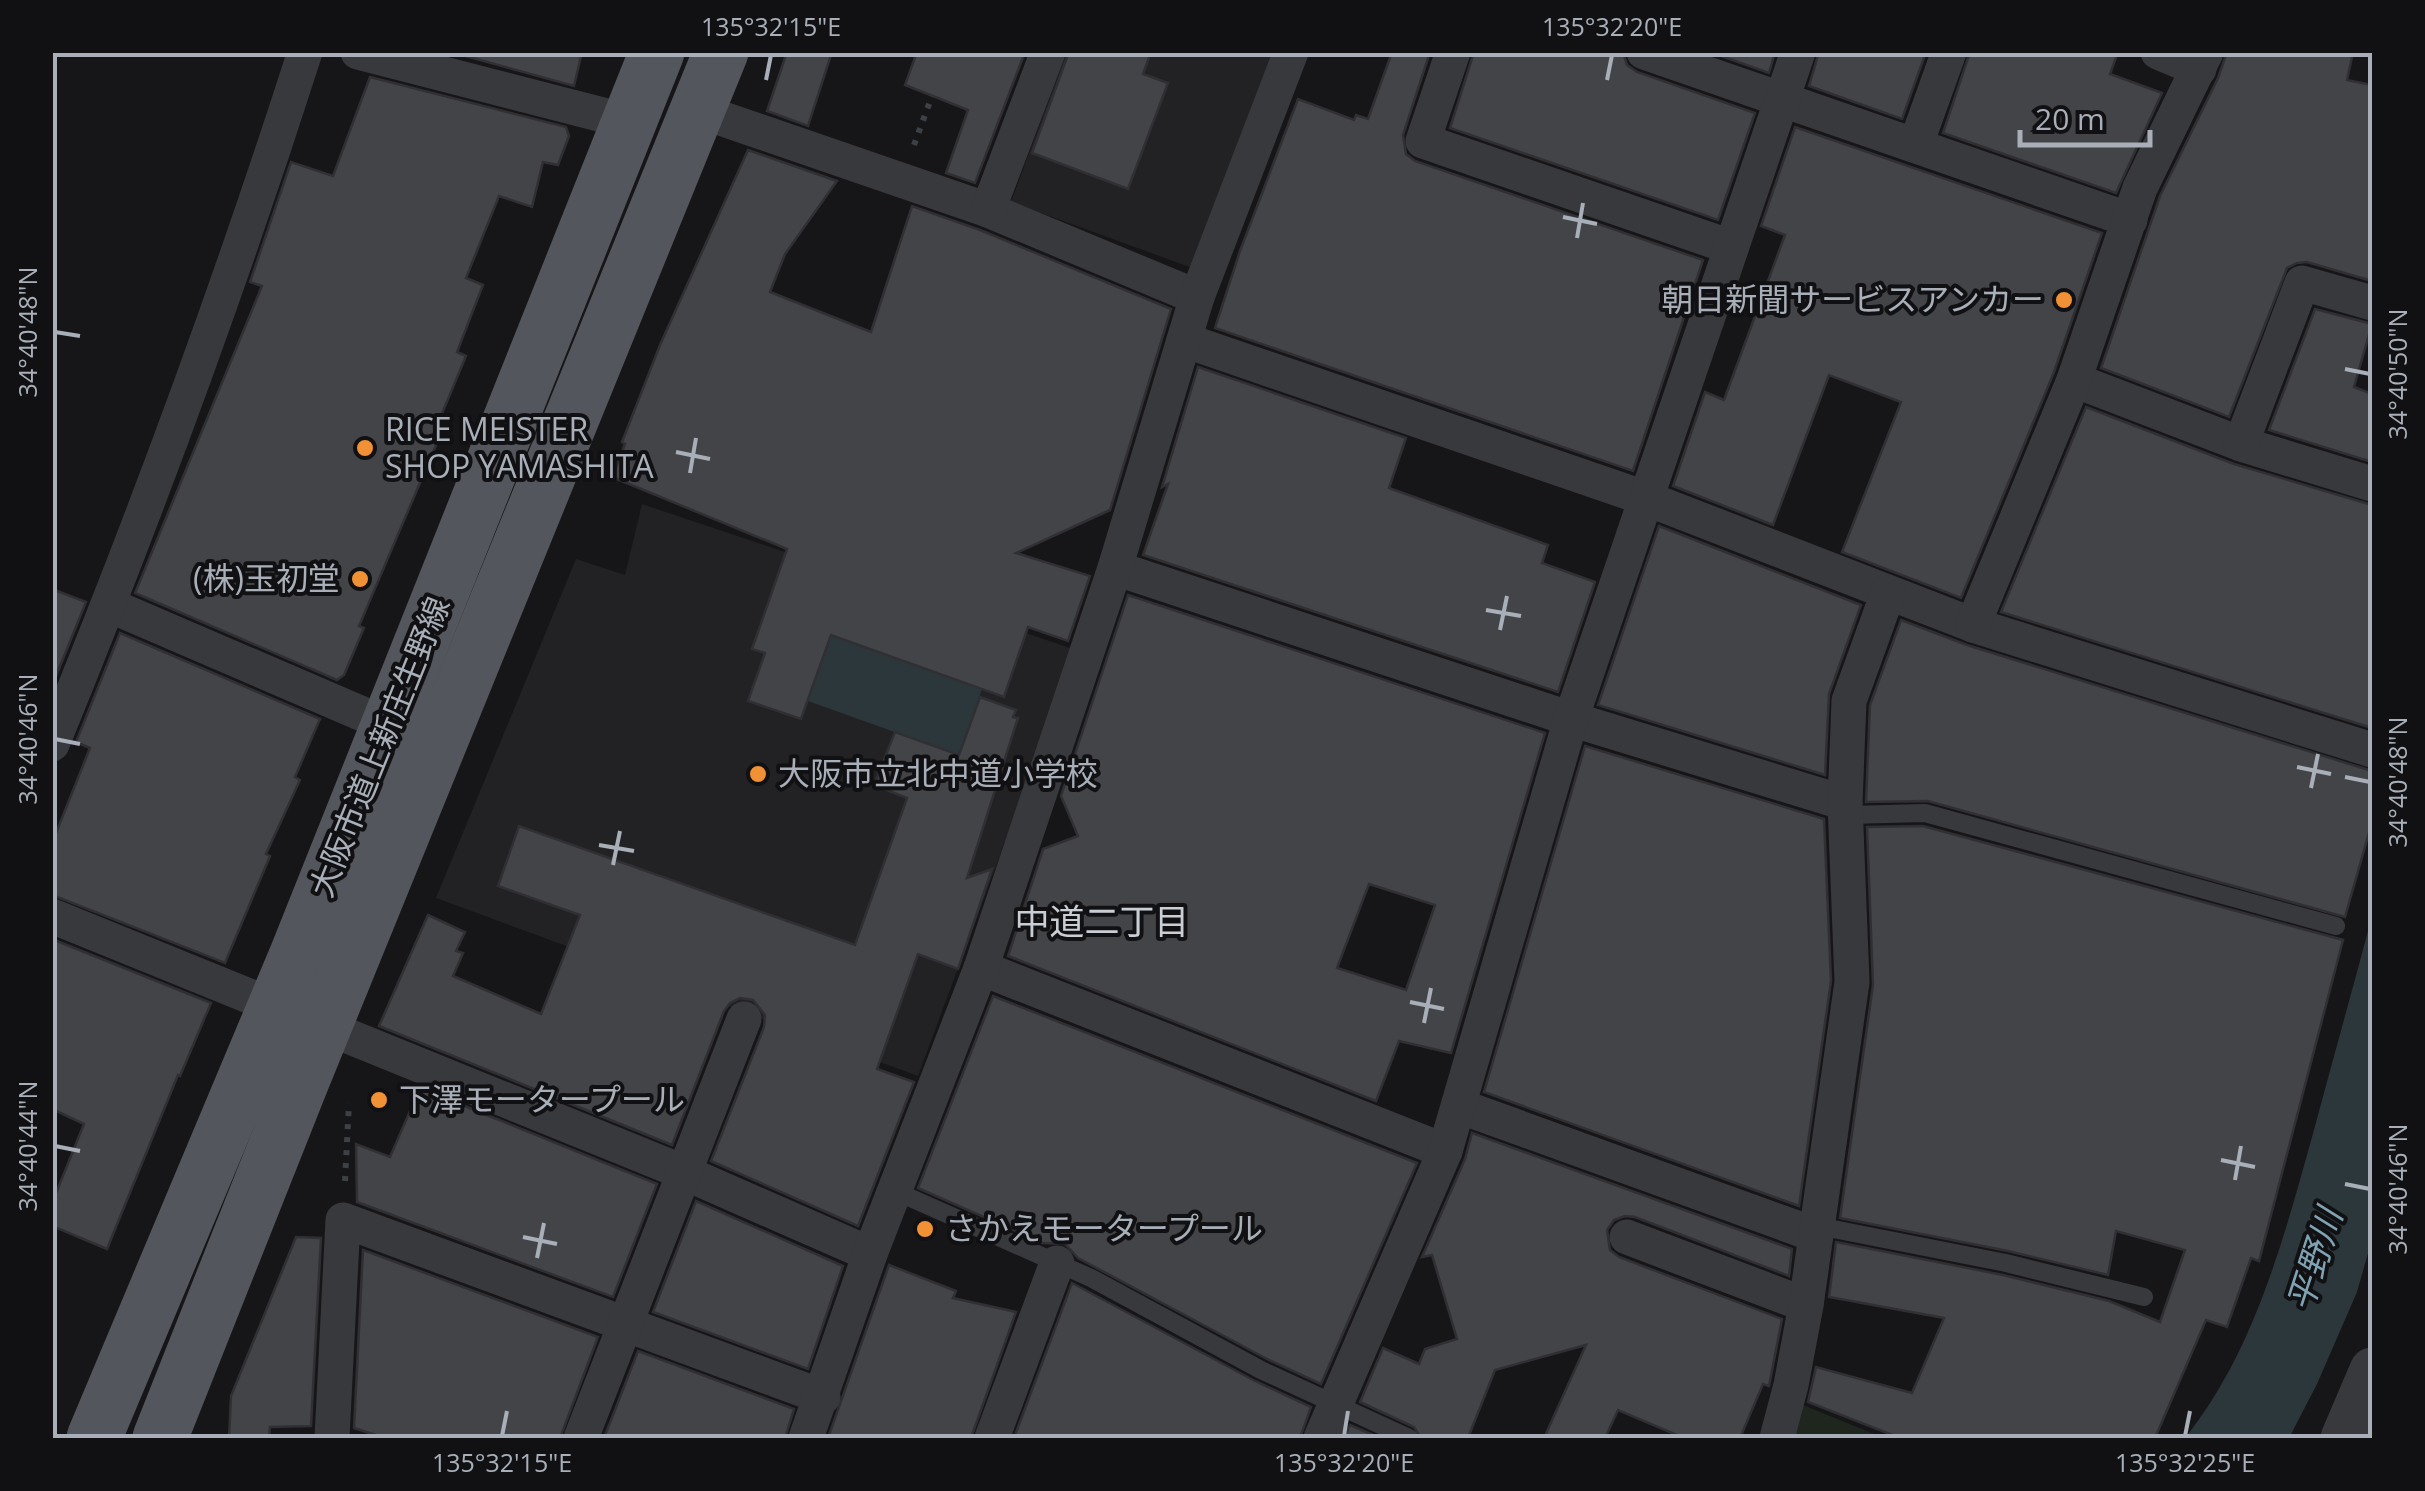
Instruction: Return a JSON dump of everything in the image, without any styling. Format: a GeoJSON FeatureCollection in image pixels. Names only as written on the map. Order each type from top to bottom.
{"type":"FeatureCollection","features":[{"type":"Feature","properties":{"kind":"main road","name":"大阪市道上新庄生野線"},"geometry":{"type":"LineString","coordinates":[[160,1438],[300,1017],[388,725],[657,52]]}},
{"type":"Feature","properties":{"kind":"main road","name":"大阪市道上新庄生野線"},"geometry":{"type":"LineString","coordinates":[[94,1438],[300,1017],[721,52]]}},
{"type":"Feature","properties":{"kind":"street"},"geometry":{"type":"LineString","coordinates":[[52,744],[109,605],[261,189],[305,52]]}},
{"type":"Feature","properties":{"kind":"street"},"geometry":{"type":"LineString","coordinates":[[358,52],[630,122]]}},
{"type":"Feature","properties":{"kind":"street"},"geometry":{"type":"LineString","coordinates":[[988,210],[1048,52]]}},
{"type":"Feature","properties":{"kind":"street"},"geometry":{"type":"LineString","coordinates":[[806,1438],[870,1254],[981,968],[1115,568],[1198,297],[1291,52]]}},
{"type":"Feature","properties":{"kind":"street"},"geometry":{"type":"LineString","coordinates":[[1452,52],[1423,142],[1731,248]]}},
{"type":"Feature","properties":{"kind":"street"},"geometry":{"type":"LineString","coordinates":[[1644,52],[2130,220]]}},
{"type":"Feature","properties":{"kind":"street"},"geometry":{"type":"LineString","coordinates":[[1321,1438],[1445,1151],[1572,720],[1798,52]]}},
{"type":"Feature","properties":{"kind":"street"},"geometry":{"type":"LineString","coordinates":[[1916,144],[1949,52]]}},
{"type":"Feature","properties":{"kind":"street"},"geometry":{"type":"LineString","coordinates":[[1973,625],[2074,380],[2140,188],[2203,60],[2158,52]]}},
{"type":"Feature","properties":{"kind":"street"},"geometry":{"type":"LineString","coordinates":[[697,110],[988,210],[1198,297]]}},
{"type":"Feature","properties":{"kind":"street"},"geometry":{"type":"LineString","coordinates":[[2241,444],[2302,283],[2372,304]]}},
{"type":"Feature","properties":{"kind":"street"},"geometry":{"type":"LineString","coordinates":[[1184,340],[1645,498],[1973,625],[2372,750]]}},
{"type":"Feature","properties":{"kind":"street"},"geometry":{"type":"LineString","coordinates":[[2074,380],[2241,444],[2372,484]]}},
{"type":"Feature","properties":{"kind":"street"},"geometry":{"type":"LineString","coordinates":[[1115,568],[1846,809]]}},
{"type":"Feature","properties":{"kind":"street"},"geometry":{"type":"LineString","coordinates":[[1776,1438],[1792,1386],[1806,1306],[1852,982],[1846,809],[1849,702],[1888,592]]}},
{"type":"Feature","properties":{"kind":"street"},"geometry":{"type":"LineString","coordinates":[[109,605],[388,725]]}},
{"type":"Feature","properties":{"kind":"street"},"geometry":{"type":"LineString","coordinates":[[52,916],[683,1172],[870,1254]]}},
{"type":"Feature","properties":{"kind":"street"},"geometry":{"type":"LineString","coordinates":[[981,968],[1445,1151]]}},
{"type":"Feature","properties":{"kind":"street"},"geometry":{"type":"LineString","coordinates":[[580,1438],[744,1019]]}},
{"type":"Feature","properties":{"kind":"street"},"geometry":{"type":"LineString","coordinates":[[1459,1106],[1817,1230]]}},
{"type":"Feature","properties":{"kind":"street"},"geometry":{"type":"LineString","coordinates":[[332,1438],[343,1220],[823,1398]]}},
{"type":"Feature","properties":{"kind":"street"},"geometry":{"type":"LineString","coordinates":[[1627,1237],[1806,1306]]}},
{"type":"Feature","properties":{"kind":"street"},"geometry":{"type":"LineString","coordinates":[[992,1438],[1057,1262]]}},
{"type":"Feature","properties":{"kind":"lane"},"geometry":{"type":"LineString","coordinates":[[1846,809],[1925,813],[2336,926]]}},
{"type":"Feature","properties":{"kind":"lane"},"geometry":{"type":"LineString","coordinates":[[895,1191],[1057,1262],[1336,1406],[1409,1438]]}},
{"type":"Feature","properties":{"kind":"lane"},"geometry":{"type":"LineString","coordinates":[[1817,1230],[2006,1263],[2144,1297]]}},
{"type":"Feature","properties":{"kind":"path"},"geometry":{"type":"LineString","coordinates":[[901,179],[932,96]]}},
{"type":"Feature","properties":{"kind":"path"},"geometry":{"type":"LineString","coordinates":[[343,1220],[349,1096]]}},
{"type":"Feature","properties":{"kind":"shaded area"},"geometry":{"type":"Polygon","coordinates":[[[1066,53],[1277,53],[1198,270],[1011,202],[1066,53]]]}},
{"type":"Feature","properties":{"kind":"shaded area","name":"大阪市立北中道小学校"},"geometry":{"type":"Polygon","coordinates":[[[642,504],[1076,650],[918,1076],[436,898],[576,559],[625,575],[642,504]]]}},
{"type":"Feature","properties":{"kind":"shaded area"},"geometry":{"type":"Polygon","coordinates":[[[1803,1405],[1884,1438],[1794,1438],[1803,1405]]]}},
{"type":"Feature","properties":{"kind":"water"},"geometry":{"type":"Polygon","coordinates":[[[831,635],[982,689],[959,755],[808,701],[831,635]]]}},
{"type":"Feature","properties":{"kind":"water","name":"平野川"},"geometry":{"type":"Polygon","coordinates":[[[2372,916],[2372,1239],[2357,1292],[2289,1438],[2185,1438],[2209,1404],[2249,1331],[2278,1252],[2372,916]]]}},
{"type":"Feature","properties":{"kind":"building"},"geometry":{"type":"Polygon","coordinates":[[[451,52],[582,52],[574,86],[451,52]]]}},
{"type":"Feature","properties":{"kind":"building"},"geometry":{"type":"Polygon","coordinates":[[[787,52],[832,52],[808,126],[767,111],[787,52]]]}},
{"type":"Feature","properties":{"kind":"building"},"geometry":{"type":"Polygon","coordinates":[[[917,52],[1025,52],[975,183],[946,173],[968,110],[905,85],[917,52]]]}},
{"type":"Feature","properties":{"kind":"building"},"geometry":{"type":"Polygon","coordinates":[[[1069,52],[1151,52],[1143,74],[1168,83],[1128,189],[1032,153],[1069,52]]]}},
{"type":"Feature","properties":{"kind":"building"},"geometry":{"type":"Polygon","coordinates":[[[1392,52],[1430,52],[1403,135],[1406,154],[1415,161],[1703,260],[1633,471],[1215,328],[1298,99],[1354,120],[1356,115],[1368,119],[1392,52]]]}},
{"type":"Feature","properties":{"kind":"building"},"geometry":{"type":"Polygon","coordinates":[[[1474,52],[1623,52],[1627,65],[1637,72],[1755,113],[1718,220],[1450,128],[1474,52]]]}},
{"type":"Feature","properties":{"kind":"building"},"geometry":{"type":"Polygon","coordinates":[[[1710,52],[1775,52],[1769,73],[1710,52]]]}},
{"type":"Feature","properties":{"kind":"building"},"geometry":{"type":"Polygon","coordinates":[[[1819,52],[1926,52],[1902,119],[1809,86],[1819,52]]]}},
{"type":"Feature","properties":{"kind":"building"},"geometry":{"type":"Polygon","coordinates":[[[1970,52],[2118,52],[2110,74],[2162,93],[2116,193],[1943,133],[1970,52]]]}},
{"type":"Feature","properties":{"kind":"building"},"geometry":{"type":"Polygon","coordinates":[[[2227,52],[2353,52],[2347,80],[2372,85],[2372,281],[2307,262],[2287,268],[2229,417],[2101,368],[2160,196],[2227,52]]]}},
{"type":"Feature","properties":{"kind":"building"},"geometry":{"type":"Polygon","coordinates":[[[370,77],[566,127],[569,136],[558,165],[543,162],[532,207],[499,196],[466,278],[483,285],[457,352],[466,356],[431,440],[437,443],[359,626],[364,628],[344,675],[337,680],[135,593],[262,286],[250,282],[291,162],[333,176],[370,77]]]}},
{"type":"Feature","properties":{"kind":"building"},"geometry":{"type":"Polygon","coordinates":[[[1795,127],[2102,233],[2054,372],[1961,598],[1842,552],[1901,402],[1829,375],[1773,525],[1673,486],[1705,392],[1724,400],[1785,235],[1761,226],[1795,127]]]}},
{"type":"Feature","properties":{"kind":"building"},"geometry":{"type":"Polygon","coordinates":[[[748,150],[837,181],[785,254],[770,292],[871,332],[912,206],[1171,309],[1110,510],[1016,553],[1090,576],[1068,641],[1028,627],[1004,697],[831,635],[801,719],[748,701],[765,653],[752,649],[787,549],[612,477],[660,345],[748,150]]]}},
{"type":"Feature","properties":{"kind":"building"},"geometry":{"type":"Polygon","coordinates":[[[2315,309],[2372,324],[2354,387],[2372,394],[2372,462],[2269,430],[2315,309]]]}},
{"type":"Feature","properties":{"kind":"building"},"geometry":{"type":"Polygon","coordinates":[[[1198,367],[1406,438],[1389,488],[1548,545],[1542,563],[1595,582],[1558,692],[1143,555],[1168,484],[1162,487],[1198,367]]]}},
{"type":"Feature","properties":{"kind":"building"},"geometry":{"type":"Polygon","coordinates":[[[2086,407],[2234,464],[2372,505],[2372,728],[2001,612],[2086,407]]]}},
{"type":"Feature","properties":{"kind":"building"},"geometry":{"type":"Polygon","coordinates":[[[1659,526],[1861,605],[1829,694],[1825,775],[1598,705],[1659,526]]]}},
{"type":"Feature","properties":{"kind":"building"},"geometry":{"type":"Polygon","coordinates":[[[52,589],[86,602],[52,686],[52,589]]]}},
{"type":"Feature","properties":{"kind":"building"},"geometry":{"type":"Polygon","coordinates":[[[1128,595],[1545,733],[1451,1053],[1399,1041],[1376,1101],[1008,956],[1043,849],[1078,836],[1061,796],[1128,595]],[[1369,884],[1337,968],[1406,990],[1435,905],[1369,884]]]}},
{"type":"Feature","properties":{"kind":"building"},"geometry":{"type":"Polygon","coordinates":[[[1901,620],[1967,645],[2372,771],[2372,822],[2345,917],[1928,801],[1866,802],[1870,705],[1901,620]]]}},
{"type":"Feature","properties":{"kind":"building"},"geometry":{"type":"Polygon","coordinates":[[[120,633],[320,719],[295,777],[300,780],[266,854],[270,856],[225,963],[52,895],[52,843],[90,748],[76,742],[120,633]]]}},
{"type":"Feature","properties":{"kind":"building"},"geometry":{"type":"Polygon","coordinates":[[[980,697],[1016,710],[1013,717],[1018,718],[967,878],[992,869],[958,969],[918,954],[877,1069],[914,1082],[858,1226],[711,1161],[764,1027],[765,1015],[753,1000],[740,998],[724,1011],[672,1145],[379,1026],[428,915],[465,932],[456,951],[463,953],[453,976],[541,1014],[580,915],[498,886],[519,826],[855,945],[907,798],[874,785],[895,732],[959,755],[980,697]]]}},
{"type":"Feature","properties":{"kind":"building"},"geometry":{"type":"Polygon","coordinates":[[[1585,746],[1824,819],[1831,981],[1799,1206],[1484,1092],[1585,746]]]}},
{"type":"Feature","properties":{"kind":"building"},"geometry":{"type":"Polygon","coordinates":[[[1923,826],[2343,940],[2259,1261],[2251,1258],[2227,1327],[2206,1320],[2155,1438],[1900,1438],[1808,1402],[1816,1367],[1912,1393],[1944,1318],[1829,1297],[1836,1242],[2003,1275],[2109,1301],[2160,1322],[2185,1250],[2116,1231],[2108,1275],[1840,1218],[1873,985],[1867,827],[1923,826]]]}},
{"type":"Feature","properties":{"kind":"building"},"geometry":{"type":"Polygon","coordinates":[[[52,939],[211,1003],[107,1249],[52,1226],[52,1203],[84,1124],[52,1109],[52,939]]]}},
{"type":"Feature","properties":{"kind":"building"},"geometry":{"type":"Polygon","coordinates":[[[993,996],[1417,1163],[1321,1384],[1078,1258],[1065,1244],[1043,1243],[918,1188],[993,996]]]}},
{"type":"Feature","properties":{"kind":"building"},"geometry":{"type":"Polygon","coordinates":[[[420,1088],[657,1184],[613,1297],[357,1202],[356,1144],[390,1157],[420,1088]]]}},
{"type":"Feature","properties":{"kind":"building"},"geometry":{"type":"Polygon","coordinates":[[[1472,1133],[1792,1249],[1789,1276],[1635,1217],[1614,1220],[1607,1230],[1610,1250],[1619,1257],[1782,1319],[1769,1386],[1763,1384],[1740,1438],[1684,1438],[1618,1410],[1605,1438],[1544,1438],[1586,1345],[1495,1370],[1468,1438],[1421,1438],[1414,1427],[1360,1402],[1383,1348],[1419,1364],[1425,1349],[1457,1339],[1432,1255],[1422,1257],[1465,1159],[1472,1133]]]}},
{"type":"Feature","properties":{"kind":"building"},"geometry":{"type":"Polygon","coordinates":[[[696,1201],[843,1266],[808,1369],[653,1312],[696,1201]]]}},
{"type":"Feature","properties":{"kind":"building"},"geometry":{"type":"Polygon","coordinates":[[[296,1237],[321,1238],[311,1426],[270,1427],[269,1438],[229,1438],[231,1396],[296,1237]]]}},
{"type":"Feature","properties":{"kind":"building"},"geometry":{"type":"Polygon","coordinates":[[[363,1250],[598,1337],[560,1438],[385,1438],[354,1428],[363,1250]]]}},
{"type":"Feature","properties":{"kind":"building"},"geometry":{"type":"Polygon","coordinates":[[[889,1265],[956,1291],[953,1298],[1016,1312],[971,1438],[828,1438],[889,1265]]]}},
{"type":"Feature","properties":{"kind":"building"},"geometry":{"type":"Polygon","coordinates":[[[1072,1283],[1311,1407],[1300,1438],[1014,1438],[1072,1283]]]}},
{"type":"Feature","properties":{"kind":"building"},"geometry":{"type":"Polygon","coordinates":[[[638,1351],[794,1409],[785,1438],[604,1438],[638,1351]]]}},
{"type":"Feature","properties":{"kind":"building"},"geometry":{"type":"Polygon","coordinates":[[[1350,1425],[1380,1438],[1344,1438],[1350,1425]]]}},
{"type":"Feature","properties":{"kind":"place","name":"朝日新聞サービスアンカー"},"geometry":{"type":"Point","coordinates":[2064,300]}},
{"type":"Feature","properties":{"kind":"place","name":"RICE MEISTER SHOP YAMASHITA"},"geometry":{"type":"Point","coordinates":[365,448]}},
{"type":"Feature","properties":{"kind":"place","name":"(株)玉初堂"},"geometry":{"type":"Point","coordinates":[360,579]}},
{"type":"Feature","properties":{"kind":"place","name":"大阪市立北中道小学校"},"geometry":{"type":"Point","coordinates":[758,774]}},
{"type":"Feature","properties":{"kind":"place","name":"下澤モータープール"},"geometry":{"type":"Point","coordinates":[379,1100]}},
{"type":"Feature","properties":{"kind":"place","name":"さかえモータープール"},"geometry":{"type":"Point","coordinates":[925,1229]}},
{"type":"Feature","properties":{"kind":"district","name":"中道二丁目"},"geometry":{"type":"Point","coordinates":[1102,922]}}]}
